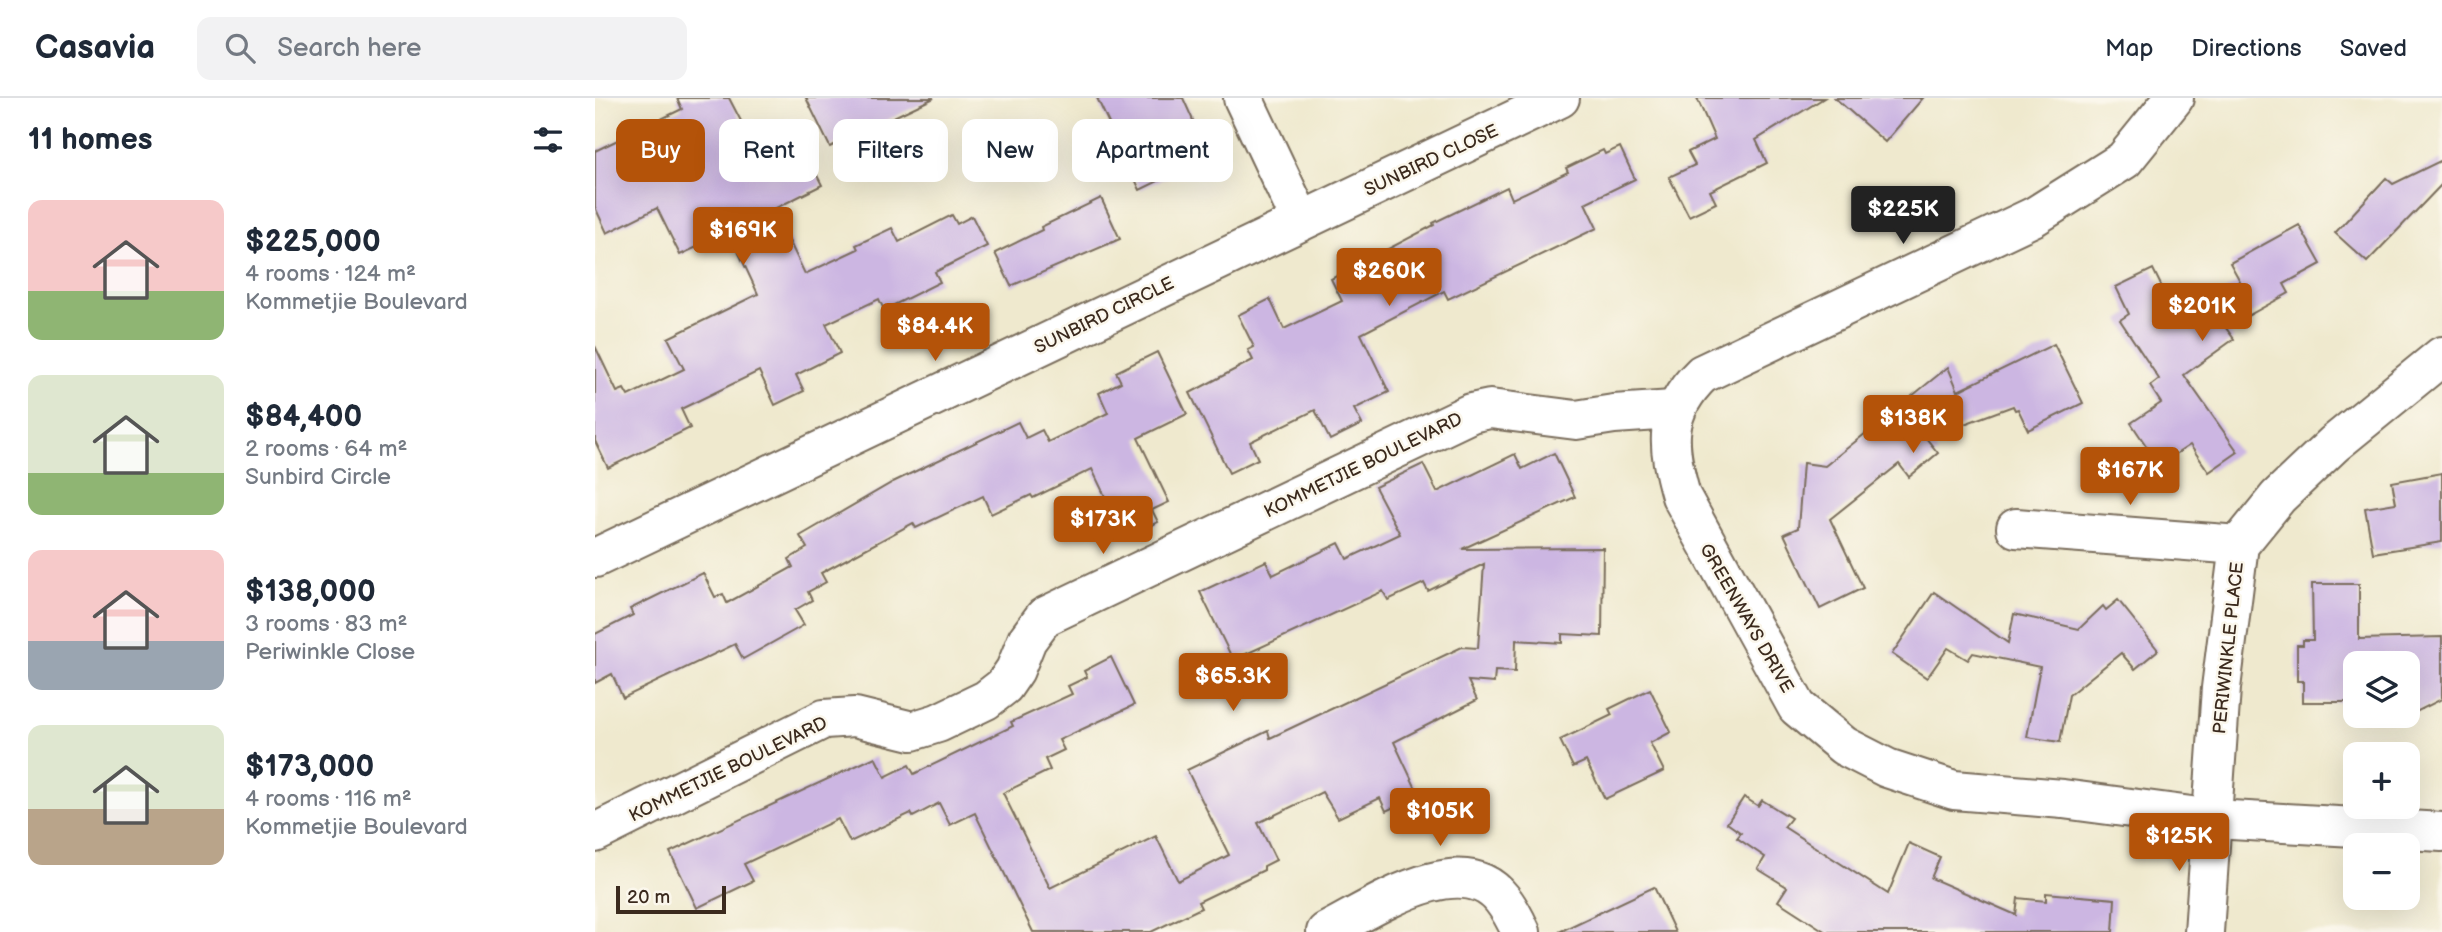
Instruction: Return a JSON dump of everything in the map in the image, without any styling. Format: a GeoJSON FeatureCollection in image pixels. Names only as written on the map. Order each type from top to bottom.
{"type":"FeatureCollection","features":[{"type":"Feature","properties":{"kind":"street"},"geometry":{"type":"LineString","coordinates":[[1243,98],[1301,221]]}},
{"type":"Feature","properties":{"kind":"street","name":"SUNBIRD CLOSE"},"geometry":{"type":"LineString","coordinates":[[1301,221],[1560,98]]}},
{"type":"Feature","properties":{"kind":"street"},"geometry":{"type":"LineString","coordinates":[[1673,410],[1685,390],[1702,374],[2035,216],[2124,160],[2175,98]]}},
{"type":"Feature","properties":{"kind":"street","name":"SUNBIRD CIRCLE"},"geometry":{"type":"LineString","coordinates":[[595,558],[1301,221]]}},
{"type":"Feature","properties":{"kind":"street","name":"PERIWINKLE PLACE"},"geometry":{"type":"LineString","coordinates":[[2204,932],[2221,688],[2239,545],[2278,496],[2334,444],[2442,356]]}},
{"type":"Feature","properties":{"kind":"street","name":"KOMMETJIE BOULEVARD"},"geometry":{"type":"LineString","coordinates":[[595,833],[824,719],[855,717],[912,731],[986,700],[1004,686],[1015,670],[1027,640],[1044,617],[1471,414],[1490,409],[1576,420],[1673,410]]}},
{"type":"Feature","properties":{"kind":"street","name":"GREENWAYS DRIVE"},"geometry":{"type":"LineString","coordinates":[[1673,410],[1671,460],[1681,496],[1701,538],[1797,707],[1844,746],[1888,768],[1954,790],[2063,799],[2214,818],[2442,832]]}},
{"type":"Feature","properties":{"kind":"street"},"geometry":{"type":"LineString","coordinates":[[2016,528],[2239,545]]}},
{"type":"Feature","properties":{"kind":"street"},"geometry":{"type":"LineString","coordinates":[[1326,932],[1427,882],[1447,877],[1483,884],[1501,897],[1521,932]]}},
{"type":"Feature","properties":{"kind":"building"},"geometry":{"type":"Polygon","coordinates":[[[677,98],[729,98],[740,119],[719,119],[719,182],[819,182],[819,179],[822,185],[774,209],[805,274],[858,249],[856,245],[892,228],[899,242],[952,215],[957,224],[972,216],[987,246],[935,272],[940,282],[884,310],[879,299],[826,324],[840,353],[796,375],[804,391],[775,405],[759,371],[681,409],[690,428],[608,468],[595,441],[595,346],[617,392],[624,389],[628,396],[684,369],[668,338],[758,294],[729,232],[680,255],[657,208],[607,233],[595,207],[595,151],[616,141],[616,182],[705,182],[705,119],[661,119],[682,109],[677,98]]]}},
{"type":"Feature","properties":{"kind":"building"},"geometry":{"type":"Polygon","coordinates":[[[806,98],[934,98],[889,119],[833,119],[833,146],[830,147],[819,119],[816,119],[806,98]]]}},
{"type":"Feature","properties":{"kind":"building"},"geometry":{"type":"Polygon","coordinates":[[[1097,98],[1183,98],[1192,119],[1107,119],[1097,98]]]}},
{"type":"Feature","properties":{"kind":"building"},"geometry":{"type":"Polygon","coordinates":[[[1697,98],[1824,98],[1756,140],[1767,163],[1710,191],[1716,203],[1689,216],[1669,177],[1695,165],[1688,152],[1715,139],[1697,98]]]}},
{"type":"Feature","properties":{"kind":"building"},"geometry":{"type":"Polygon","coordinates":[[[1835,98],[1923,98],[1885,142],[1835,98]]]}},
{"type":"Feature","properties":{"kind":"building"},"geometry":{"type":"Polygon","coordinates":[[[1620,147],[1635,179],[1585,203],[1597,228],[1448,299],[1444,291],[1361,334],[1389,392],[1354,409],[1362,424],[1330,440],[1315,410],[1250,442],[1258,459],[1229,473],[1190,393],[1253,360],[1248,350],[1254,347],[1238,315],[1270,299],[1284,329],[1342,301],[1331,279],[1434,225],[1433,223],[1507,187],[1512,199],[1568,172],[1566,168],[1603,150],[1605,154],[1620,147]]]}},
{"type":"Feature","properties":{"kind":"building"},"geometry":{"type":"Polygon","coordinates":[[[2442,160],[2442,184],[2367,262],[2335,233],[2386,178],[2393,184],[2442,160]]]}},
{"type":"Feature","properties":{"kind":"building"},"geometry":{"type":"Polygon","coordinates":[[[1136,182],[1156,182],[1140,190],[1136,182]]]}},
{"type":"Feature","properties":{"kind":"building"},"geometry":{"type":"Polygon","coordinates":[[[1101,198],[1120,239],[1011,286],[995,253],[1101,198]]]}},
{"type":"Feature","properties":{"kind":"building"},"geometry":{"type":"Polygon","coordinates":[[[2299,225],[2321,264],[2284,284],[2289,293],[2226,328],[2234,339],[2184,375],[2238,452],[2209,472],[2190,445],[2159,465],[2131,423],[2161,403],[2150,386],[2159,379],[2120,320],[2129,314],[2116,287],[2153,269],[2179,322],[2240,281],[2230,263],[2299,225]]]}},
{"type":"Feature","properties":{"kind":"building"},"geometry":{"type":"Polygon","coordinates":[[[2054,344],[2083,403],[2028,430],[2018,409],[2015,410],[2013,406],[1926,438],[1938,453],[1909,477],[1899,464],[1830,519],[1863,588],[1820,609],[1784,534],[1798,528],[1803,463],[1825,466],[1948,367],[1958,391],[2054,344]]]}},
{"type":"Feature","properties":{"kind":"building"},"geometry":{"type":"Polygon","coordinates":[[[1157,352],[1187,414],[1138,438],[1169,502],[1152,510],[1158,522],[1125,538],[1092,469],[1033,498],[1031,495],[991,514],[983,496],[916,528],[913,523],[821,573],[826,582],[808,592],[812,600],[795,610],[804,625],[743,659],[735,644],[623,698],[612,674],[595,683],[595,634],[633,615],[630,609],[703,573],[715,597],[723,594],[727,603],[793,567],[789,559],[807,548],[800,536],[893,482],[1018,422],[1026,438],[1042,430],[1048,442],[1108,413],[1099,393],[1121,382],[1116,372],[1157,352]]]}},
{"type":"Feature","properties":{"kind":"building"},"geometry":{"type":"Polygon","coordinates":[[[1554,453],[1575,497],[1462,549],[1603,548],[1602,636],[1562,634],[1562,643],[1516,640],[1515,672],[1495,671],[1494,683],[1468,681],[1477,700],[1394,742],[1419,795],[1386,811],[1380,798],[1338,818],[1322,792],[1258,823],[1276,860],[1264,866],[1264,870],[1198,902],[1201,908],[1151,932],[1033,932],[975,813],[950,825],[939,803],[913,817],[911,813],[850,842],[838,819],[744,864],[753,881],[697,908],[670,852],[875,757],[885,777],[909,765],[914,774],[1013,726],[1011,722],[1072,694],[1068,686],[1087,677],[1084,671],[1111,657],[1134,705],[1059,740],[1064,750],[1045,759],[1050,770],[1003,793],[1050,888],[1156,836],[1178,881],[1229,855],[1187,770],[1268,731],[1270,738],[1462,647],[1478,648],[1484,564],[1428,591],[1424,583],[1388,600],[1383,591],[1233,660],[1200,592],[1266,561],[1273,575],[1339,543],[1347,559],[1400,534],[1375,487],[1423,464],[1437,492],[1515,454],[1522,469],[1554,453]]]}},
{"type":"Feature","properties":{"kind":"building"},"geometry":{"type":"Polygon","coordinates":[[[2442,473],[2442,542],[2373,553],[2365,508],[2396,503],[2392,482],[2442,473]]]}},
{"type":"Feature","properties":{"kind":"building"},"geometry":{"type":"Polygon","coordinates":[[[2312,584],[2359,584],[2359,639],[2442,637],[2442,699],[2420,710],[2420,651],[2343,651],[2343,702],[2303,702],[2303,681],[2297,681],[2297,645],[2303,645],[2303,640],[2313,640],[2312,584]]]}},
{"type":"Feature","properties":{"kind":"building"},"geometry":{"type":"Polygon","coordinates":[[[1934,592],[2008,643],[2014,614],[2079,629],[2103,606],[2106,610],[2118,600],[2158,650],[2135,669],[2121,653],[2069,695],[2060,742],[2027,737],[2040,667],[1973,653],[1968,660],[1948,648],[1927,678],[1892,654],[1934,592]]]}},
{"type":"Feature","properties":{"kind":"building"},"geometry":{"type":"Polygon","coordinates":[[[1650,689],[1671,732],[1650,743],[1664,771],[1605,799],[1586,761],[1573,767],[1560,740],[1612,715],[1609,709],[1650,689]]]}},
{"type":"Feature","properties":{"kind":"building"},"geometry":{"type":"Polygon","coordinates":[[[1744,797],[1758,806],[1762,800],[1791,818],[1784,827],[1888,894],[1909,843],[1940,857],[1931,878],[2016,915],[2018,898],[2046,901],[2046,893],[2115,899],[2113,932],[1826,932],[1778,901],[1787,887],[1758,869],[1765,857],[1737,838],[1741,833],[1727,823],[1744,797]]]}},
{"type":"Feature","properties":{"kind":"building"},"geometry":{"type":"Polygon","coordinates":[[[1654,887],[1675,932],[1559,932],[1654,887]]]}}]}
